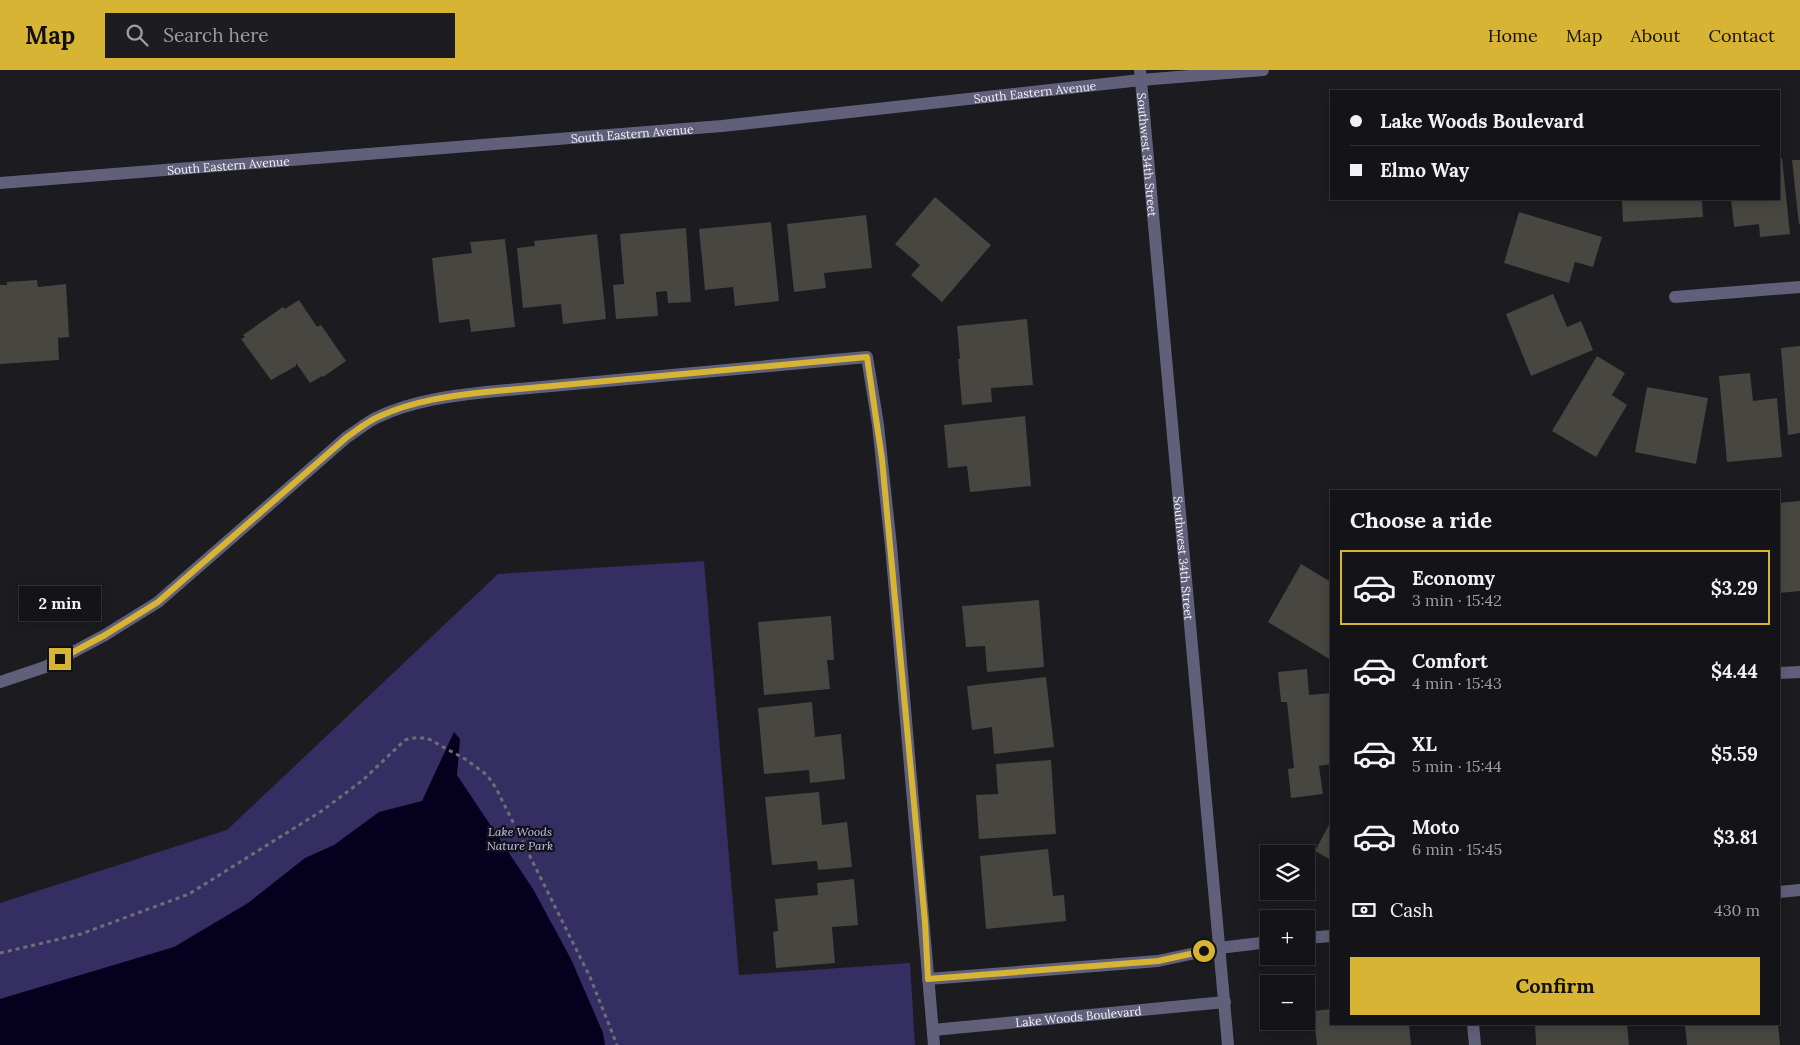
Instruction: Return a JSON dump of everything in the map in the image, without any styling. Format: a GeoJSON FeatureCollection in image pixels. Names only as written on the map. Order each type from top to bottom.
{"type":"FeatureCollection","features":[{"type":"Feature","properties":{"kind":"street","name":"South Eastern Avenue"},"geometry":{"type":"LineString","coordinates":[[0,183],[722,126],[1141,75],[1263,70]]}},
{"type":"Feature","properties":{"kind":"street","name":"Southwest 34th Street"},"geometry":{"type":"LineString","coordinates":[[1141,75],[1228,1045]]}},
{"type":"Feature","properties":{"kind":"street"},"geometry":{"type":"LineString","coordinates":[[1675,297],[1800,287]]}},
{"type":"Feature","properties":{"kind":"street"},"geometry":{"type":"LineString","coordinates":[[0,682],[45,667],[105,635],[158,602],[347,437],[378,416],[409,405],[449,396],[867,357],[878,425],[892,555],[925,922],[934,1045]]}},
{"type":"Feature","properties":{"kind":"street"},"geometry":{"type":"LineString","coordinates":[[1780,673],[1800,672]]}},
{"type":"Feature","properties":{"kind":"street"},"geometry":{"type":"LineString","coordinates":[[1780,892],[1800,890]]}},
{"type":"Feature","properties":{"kind":"street"},"geometry":{"type":"LineString","coordinates":[[1315,937],[1330,936]]}},
{"type":"Feature","properties":{"kind":"street"},"geometry":{"type":"LineString","coordinates":[[928,979],[1158,961],[1219,948],[1260,943]]}},
{"type":"Feature","properties":{"kind":"street","name":"Lake Woods Boulevard"},"geometry":{"type":"LineString","coordinates":[[933,1030],[1224,1002]]}},
{"type":"Feature","properties":{"kind":"street"},"geometry":{"type":"LineString","coordinates":[[1473,1025],[1475,1045]]}},
{"type":"Feature","properties":{"kind":"path"},"geometry":{"type":"LineString","coordinates":[[0,953],[81,934],[189,894],[323,810],[364,780],[405,740],[427,738],[465,759],[487,775],[496,788],[590,977],[617,1045]]}},
{"type":"Feature","properties":{"kind":"green space","name":"Lake Woods Nature Park"},"geometry":{"type":"Polygon","coordinates":[[[704,561],[739,975],[910,963],[915,1045],[0,1045],[0,903],[227,830],[498,574],[704,561]]]}},
{"type":"Feature","properties":{"kind":"shaded area"},"geometry":{"type":"Polygon","coordinates":[[[454,732],[460,739],[457,775],[533,889],[571,959],[603,1033],[605,1045],[0,1045],[0,999],[174,947],[248,903],[305,858],[334,845],[379,812],[422,801],[454,732]]]}},
{"type":"Feature","properties":{"kind":"building"},"geometry":{"type":"Polygon","coordinates":[[[1782,158],[1790,234],[1760,237],[1759,224],[1734,227],[1731,200],[1780,200],[1780,159],[1782,158]]]}},
{"type":"Feature","properties":{"kind":"building"},"geometry":{"type":"Polygon","coordinates":[[[1792,160],[1800,160],[1799,225],[1792,160]]]}},
{"type":"Feature","properties":{"kind":"building"},"geometry":{"type":"Polygon","coordinates":[[[935,197],[991,245],[942,302],[911,275],[920,265],[895,244],[935,197]]]}},
{"type":"Feature","properties":{"kind":"building"},"geometry":{"type":"Polygon","coordinates":[[[1622,200],[1702,200],[1703,217],[1623,222],[1622,200]]]}},
{"type":"Feature","properties":{"kind":"building"},"geometry":{"type":"Polygon","coordinates":[[[1519,212],[1602,237],[1593,267],[1575,262],[1569,283],[1504,263],[1519,212]]]}},
{"type":"Feature","properties":{"kind":"building"},"geometry":{"type":"Polygon","coordinates":[[[866,215],[872,268],[824,273],[826,288],[794,292],[787,224],[866,215]]]}},
{"type":"Feature","properties":{"kind":"building"},"geometry":{"type":"Polygon","coordinates":[[[771,222],[779,301],[735,306],[733,287],[705,290],[699,229],[771,222]]]}},
{"type":"Feature","properties":{"kind":"building"},"geometry":{"type":"Polygon","coordinates":[[[686,228],[691,302],[668,303],[667,291],[656,292],[658,316],[616,319],[613,285],[624,284],[620,234],[686,228]]]}},
{"type":"Feature","properties":{"kind":"building"},"geometry":{"type":"Polygon","coordinates":[[[597,234],[606,319],[563,324],[561,304],[523,308],[517,248],[535,246],[534,241],[597,234]]]}},
{"type":"Feature","properties":{"kind":"building"},"geometry":{"type":"Polygon","coordinates":[[[505,239],[515,327],[471,332],[469,319],[439,323],[432,258],[472,253],[470,242],[505,239]]]}},
{"type":"Feature","properties":{"kind":"building"},"geometry":{"type":"Polygon","coordinates":[[[37,280],[38,287],[66,284],[69,337],[58,338],[59,360],[0,364],[0,285],[7,285],[7,282],[37,280]]]}},
{"type":"Feature","properties":{"kind":"building"},"geometry":{"type":"Polygon","coordinates":[[[1553,294],[1567,327],[1581,321],[1593,350],[1531,376],[1506,314],[1553,294]]]}},
{"type":"Feature","properties":{"kind":"building"},"geometry":{"type":"Polygon","coordinates":[[[299,300],[317,327],[321,325],[346,361],[323,377],[310,383],[296,363],[296,366],[271,380],[241,339],[245,337],[243,335],[283,307],[285,309],[299,300]]]}},
{"type":"Feature","properties":{"kind":"building"},"geometry":{"type":"Polygon","coordinates":[[[1027,319],[1033,385],[991,388],[992,402],[962,405],[957,326],[1027,319]]]}},
{"type":"Feature","properties":{"kind":"building"},"geometry":{"type":"Polygon","coordinates":[[[1800,346],[1800,433],[1788,435],[1781,348],[1800,346]]]}},
{"type":"Feature","properties":{"kind":"building"},"geometry":{"type":"Polygon","coordinates":[[[1597,356],[1625,373],[1612,395],[1627,405],[1596,457],[1552,431],[1597,356]]]}},
{"type":"Feature","properties":{"kind":"building"},"geometry":{"type":"Polygon","coordinates":[[[1750,373],[1753,401],[1777,398],[1782,457],[1727,462],[1719,376],[1750,373]]]}},
{"type":"Feature","properties":{"kind":"building"},"geometry":{"type":"Polygon","coordinates":[[[1647,387],[1708,398],[1696,464],[1635,452],[1647,387]]]}},
{"type":"Feature","properties":{"kind":"building"},"geometry":{"type":"Polygon","coordinates":[[[1025,416],[1031,486],[970,492],[967,466],[948,468],[944,425],[1025,416]]]}},
{"type":"Feature","properties":{"kind":"building"},"geometry":{"type":"Polygon","coordinates":[[[1800,501],[1800,591],[1780,593],[1780,503],[1800,501]]]}},
{"type":"Feature","properties":{"kind":"building"},"geometry":{"type":"Polygon","coordinates":[[[1301,564],[1330,581],[1330,659],[1268,622],[1301,564]]]}},
{"type":"Feature","properties":{"kind":"building"},"geometry":{"type":"Polygon","coordinates":[[[1039,600],[1044,667],[987,672],[985,646],[966,647],[962,606],[1039,600]]]}},
{"type":"Feature","properties":{"kind":"building"},"geometry":{"type":"Polygon","coordinates":[[[831,616],[834,660],[827,660],[830,689],[764,695],[758,622],[831,616]]]}},
{"type":"Feature","properties":{"kind":"building"},"geometry":{"type":"Polygon","coordinates":[[[1307,669],[1309,695],[1330,693],[1330,764],[1319,766],[1323,794],[1291,798],[1288,769],[1294,768],[1287,702],[1281,702],[1278,672],[1307,669]]]}},
{"type":"Feature","properties":{"kind":"building"},"geometry":{"type":"Polygon","coordinates":[[[1046,677],[1054,747],[994,754],[992,727],[972,730],[967,686],[1046,677]]]}},
{"type":"Feature","properties":{"kind":"building"},"geometry":{"type":"Polygon","coordinates":[[[812,702],[815,737],[841,734],[845,779],[810,783],[809,770],[764,774],[758,708],[812,702]]]}},
{"type":"Feature","properties":{"kind":"building"},"geometry":{"type":"Polygon","coordinates":[[[1051,760],[1056,834],[979,839],[976,795],[998,794],[996,764],[1051,760]]]}},
{"type":"Feature","properties":{"kind":"building"},"geometry":{"type":"Polygon","coordinates":[[[819,792],[822,825],[847,822],[852,867],[818,870],[817,861],[772,865],[765,797],[819,792]]]}},
{"type":"Feature","properties":{"kind":"building"},"geometry":{"type":"Polygon","coordinates":[[[1330,823],[1330,859],[1315,851],[1330,823]]]}},
{"type":"Feature","properties":{"kind":"building"},"geometry":{"type":"Polygon","coordinates":[[[1048,849],[1053,896],[1064,895],[1066,921],[986,929],[980,856],[1048,849]]]}},
{"type":"Feature","properties":{"kind":"building"},"geometry":{"type":"Polygon","coordinates":[[[854,879],[858,925],[832,927],[835,963],[776,968],[773,932],[778,931],[775,899],[818,895],[817,883],[854,879]]]}},
{"type":"Feature","properties":{"kind":"building"},"geometry":{"type":"Polygon","coordinates":[[[1330,1009],[1330,1025],[1409,1025],[1411,1045],[1317,1045],[1315,1011],[1330,1009]]]}},
{"type":"Feature","properties":{"kind":"building"},"geometry":{"type":"Polygon","coordinates":[[[1535,1025],[1627,1025],[1629,1045],[1536,1045],[1535,1025]]]}},
{"type":"Feature","properties":{"kind":"building"},"geometry":{"type":"Polygon","coordinates":[[[1685,1025],[1778,1025],[1780,1045],[1687,1045],[1685,1025]]]}},
{"type":"Feature","properties":{"kind":"route"},"geometry":{"type":"LineString","coordinates":[[60,659],[105,635],[158,602],[347,437],[378,416],[409,405],[449,396],[867,357],[878,425],[890,546],[925,922],[928,979],[1158,961],[1204,951]]}}]}
